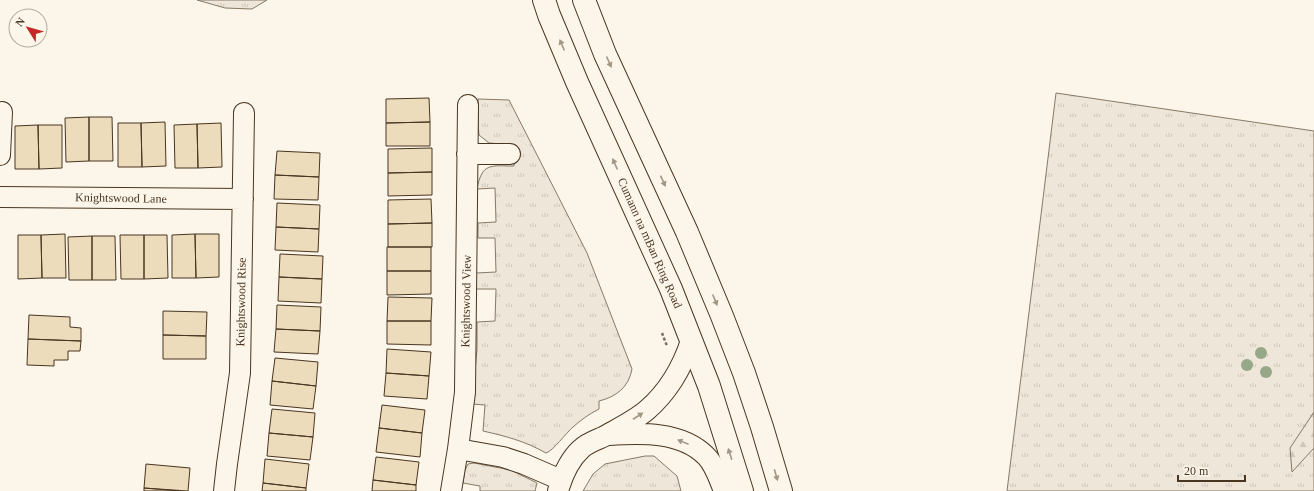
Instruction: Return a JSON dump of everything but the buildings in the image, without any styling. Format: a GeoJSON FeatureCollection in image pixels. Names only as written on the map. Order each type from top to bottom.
{"type":"FeatureCollection","features":[{"type":"Feature","properties":{"kind":"main road","name":"Cumann na mBan Ring Road"},"geometry":{"type":"LineString","coordinates":[[544,0],[577,82],[668,282],[709,386],[742,491]]}},
{"type":"Feature","properties":{"kind":"main road"},"geometry":{"type":"LineString","coordinates":[[584,0],[605,54],[687,232],[722,316],[744,373],[781,491]]}},
{"type":"Feature","properties":{"kind":"street","name":"Knightswood View"},"geometry":{"type":"LineString","coordinates":[[451,491],[465,392],[468,105]]}},
{"type":"Feature","properties":{"kind":"street"},"geometry":{"type":"LineString","coordinates":[[0,155],[2,112]]}},
{"type":"Feature","properties":{"kind":"street","name":"Knightswood Rise"},"geometry":{"type":"LineString","coordinates":[[224,491],[240,373],[244,113]]}},
{"type":"Feature","properties":{"kind":"street"},"geometry":{"type":"LineString","coordinates":[[467,154],[510,154]]}},
{"type":"Feature","properties":{"kind":"street","name":"Knightswood Lane"},"geometry":{"type":"LineString","coordinates":[[0,197],[243,199]]}},
{"type":"Feature","properties":{"kind":"street"},"geometry":{"type":"LineString","coordinates":[[458,449],[503,457],[524,464],[560,486],[572,461],[582,449],[646,410],[659,398],[672,382],[684,362],[691,341]]}},
{"type":"Feature","properties":{"kind":"street"},"geometry":{"type":"LineString","coordinates":[[604,436],[641,434],[659,435],[676,439],[694,446],[706,456],[717,472],[724,491]]}},
{"type":"Feature","properties":{"kind":"path"},"geometry":{"type":"LineString","coordinates":[[660,326],[667,348]]}},
{"type":"Feature","properties":{"kind":"green space"},"geometry":{"type":"Polygon","coordinates":[[[197,0],[267,0],[252,9],[225,8],[197,0]]]}},
{"type":"Feature","properties":{"kind":"green space"},"geometry":{"type":"Polygon","coordinates":[[[1056,93],[1314,131],[1314,491],[1007,491],[1056,93]]]}},
{"type":"Feature","properties":{"kind":"green space"},"geometry":{"type":"Polygon","coordinates":[[[478,99],[509,100],[587,253],[632,369],[628,381],[621,390],[611,397],[599,401],[599,409],[576,424],[549,452],[546,453],[523,442],[483,431],[485,405],[472,404],[477,349],[477,322],[495,321],[496,289],[476,289],[476,273],[496,272],[495,238],[478,238],[478,223],[496,222],[495,188],[477,189],[482,174],[489,167],[514,166],[515,145],[489,143],[479,135],[478,99]]]}},
{"type":"Feature","properties":{"kind":"green space"},"geometry":{"type":"Polygon","coordinates":[[[1314,412],[1314,448],[1292,472],[1290,448],[1314,412]]]}},
{"type":"Feature","properties":{"kind":"green space"},"geometry":{"type":"Polygon","coordinates":[[[645,456],[654,456],[677,476],[681,491],[583,491],[593,474],[605,464],[645,456]]]}},
{"type":"Feature","properties":{"kind":"green space"},"geometry":{"type":"Polygon","coordinates":[[[474,463],[511,470],[537,483],[535,491],[480,491],[480,486],[463,483],[465,470],[468,464],[474,463]]]}}]}
